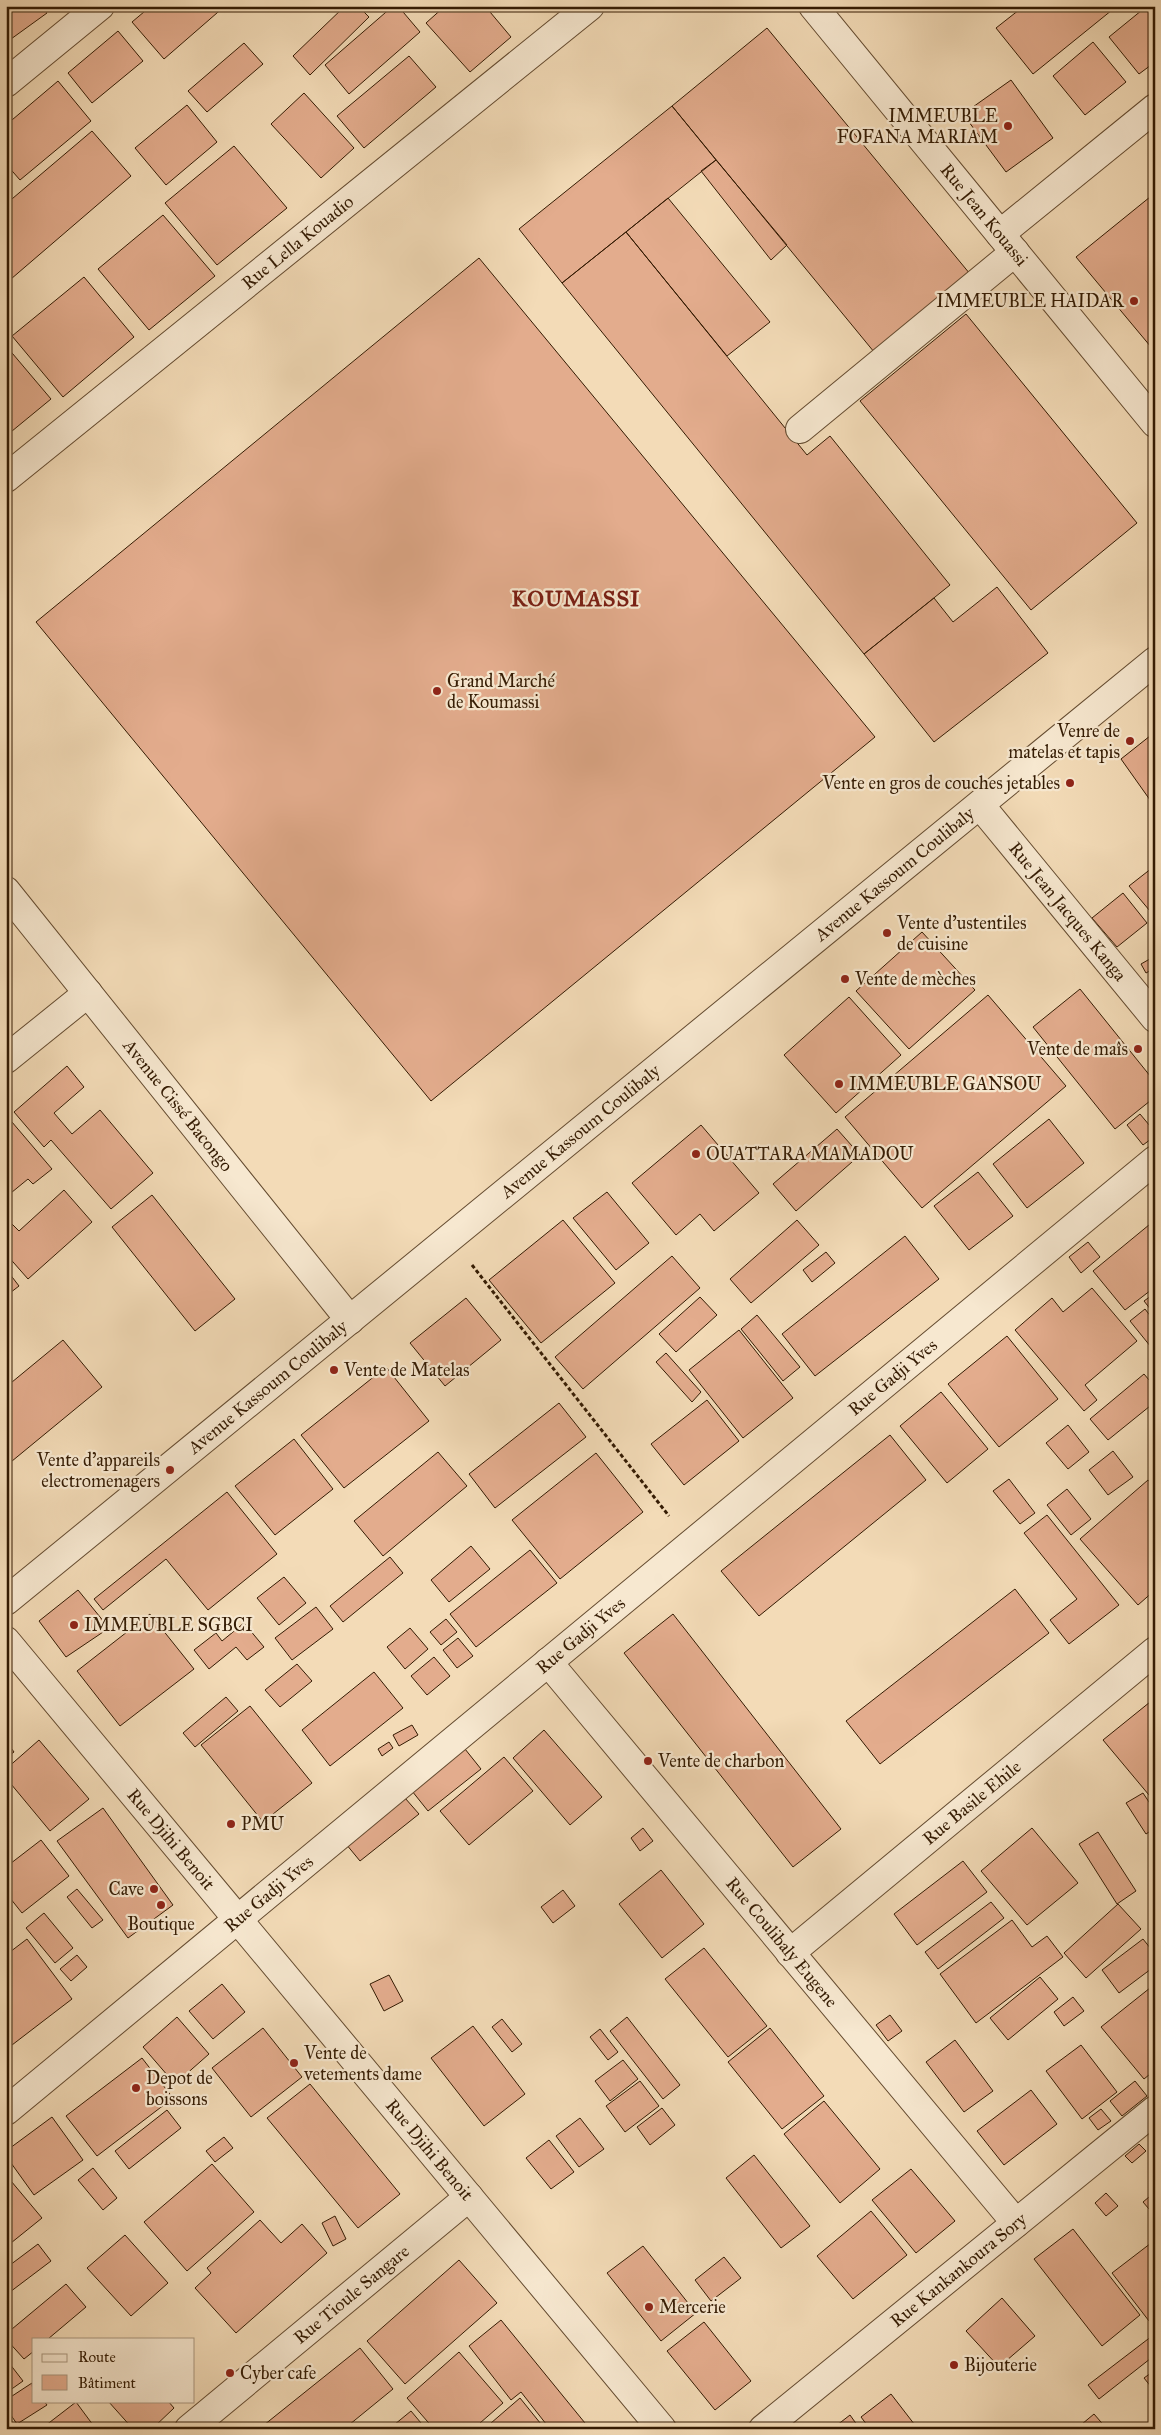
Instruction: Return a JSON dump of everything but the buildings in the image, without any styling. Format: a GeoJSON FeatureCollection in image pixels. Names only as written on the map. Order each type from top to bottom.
{"type":"FeatureCollection","features":[{"type":"Feature","properties":{"kind":"street"},"geometry":{"type":"LineString","coordinates":[[6,83],[100,6]]}},
{"type":"Feature","properties":{"kind":"street","name":"Rue Lella Kouadio"},"geometry":{"type":"LineString","coordinates":[[6,478],[590,6]]}},
{"type":"Feature","properties":{"kind":"street","name":"Rue Jean Kouassi"},"geometry":{"type":"LineString","coordinates":[[813,6],[1155,423]]}},
{"type":"Feature","properties":{"kind":"street"},"geometry":{"type":"LineString","coordinates":[[800,429],[1008,243],[1155,108]]}},
{"type":"Feature","properties":{"kind":"street","name":"Avenue Kassoum Coulibaly"},"geometry":{"type":"LineString","coordinates":[[6,1600],[1155,661]]}},
{"type":"Feature","properties":{"kind":"street","name":"Rue Jean Jacques Kanga"},"geometry":{"type":"LineString","coordinates":[[980,805],[1155,1018]]}},
{"type":"Feature","properties":{"kind":"street","name":"Avenue Cissé Bacongo"},"geometry":{"type":"LineString","coordinates":[[6,891],[350,1320]]}},
{"type":"Feature","properties":{"kind":"street"},"geometry":{"type":"LineString","coordinates":[[6,1059],[88,994]]}},
{"type":"Feature","properties":{"kind":"street","name":"Rue Gadji Yves"},"geometry":{"type":"LineString","coordinates":[[6,2111],[1155,1160]]}},
{"type":"Feature","properties":{"kind":"street","name":"Rue Djihi Benoit"},"geometry":{"type":"LineString","coordinates":[[6,1641],[662,2429]]}},
{"type":"Feature","properties":{"kind":"street","name":"Rue Basile Ehile"},"geometry":{"type":"LineString","coordinates":[[790,1953],[1155,1651]]}},
{"type":"Feature","properties":{"kind":"street","name":"Rue Coulibaly Eugene"},"geometry":{"type":"LineString","coordinates":[[548,1662],[1016,2223]]}},
{"type":"Feature","properties":{"kind":"street","name":"Rue Kankankoura Sory"},"geometry":{"type":"LineString","coordinates":[[763,2429],[1155,2110]]}},
{"type":"Feature","properties":{"kind":"street","name":"Rue Tioule Sangare"},"geometry":{"type":"LineString","coordinates":[[189,2429],[468,2197]]}},
{"type":"Feature","properties":{"kind":"path"},"geometry":{"type":"LineString","coordinates":[[450,1237],[691,1544]]}},
{"type":"Feature","properties":{"kind":"place","name":"IMMEUBLE FOFANA MARIAM"},"geometry":{"type":"Point","coordinates":[1008,126]}},
{"type":"Feature","properties":{"kind":"place","name":"IMMEUBLE HAIDAR"},"geometry":{"type":"Point","coordinates":[1134,301]}},
{"type":"Feature","properties":{"kind":"place","name":"Grand Marché de Koumassi"},"geometry":{"type":"Point","coordinates":[437,691]}},
{"type":"Feature","properties":{"kind":"place","name":"Venre de matelas et tapis"},"geometry":{"type":"Point","coordinates":[1130,741]}},
{"type":"Feature","properties":{"kind":"place","name":"Vente en gros de couches jetables"},"geometry":{"type":"Point","coordinates":[1070,783]}},
{"type":"Feature","properties":{"kind":"place","name":"Vente d'ustentiles de cuisine"},"geometry":{"type":"Point","coordinates":[887,933]}},
{"type":"Feature","properties":{"kind":"place","name":"Vente de mèches"},"geometry":{"type":"Point","coordinates":[845,979]}},
{"type":"Feature","properties":{"kind":"place","name":"Vente de maîs"},"geometry":{"type":"Point","coordinates":[1138,1049]}},
{"type":"Feature","properties":{"kind":"place","name":"IMMEUBLE GANSOU"},"geometry":{"type":"Point","coordinates":[839,1084]}},
{"type":"Feature","properties":{"kind":"place","name":"OUATTARA MAMADOU"},"geometry":{"type":"Point","coordinates":[696,1154]}},
{"type":"Feature","properties":{"kind":"place","name":"Vente de Matelas"},"geometry":{"type":"Point","coordinates":[334,1370]}},
{"type":"Feature","properties":{"kind":"place","name":"Vente d'appareils electromenagers"},"geometry":{"type":"Point","coordinates":[170,1470]}},
{"type":"Feature","properties":{"kind":"place","name":"IMMEUBLE SGBCI"},"geometry":{"type":"Point","coordinates":[74,1625]}},
{"type":"Feature","properties":{"kind":"place","name":"Vente de charbon"},"geometry":{"type":"Point","coordinates":[648,1761]}},
{"type":"Feature","properties":{"kind":"place","name":"PMU"},"geometry":{"type":"Point","coordinates":[231,1824]}},
{"type":"Feature","properties":{"kind":"place","name":"Cave"},"geometry":{"type":"Point","coordinates":[154,1889]}},
{"type":"Feature","properties":{"kind":"place","name":"Boutique"},"geometry":{"type":"Point","coordinates":[161,1905]}},
{"type":"Feature","properties":{"kind":"place","name":"Vente de vetements dame"},"geometry":{"type":"Point","coordinates":[294,2063]}},
{"type":"Feature","properties":{"kind":"place","name":"Depot de boissons"},"geometry":{"type":"Point","coordinates":[136,2088]}},
{"type":"Feature","properties":{"kind":"place","name":"Mercerie"},"geometry":{"type":"Point","coordinates":[649,2307]}},
{"type":"Feature","properties":{"kind":"place","name":"Bijouterie"},"geometry":{"type":"Point","coordinates":[954,2365]}},
{"type":"Feature","properties":{"kind":"place","name":"Cyber cafe"},"geometry":{"type":"Point","coordinates":[230,2373]}},
{"type":"Feature","properties":{"kind":"district","name":"KOUMASSI"},"geometry":{"type":"Point","coordinates":[576,598]}}]}
